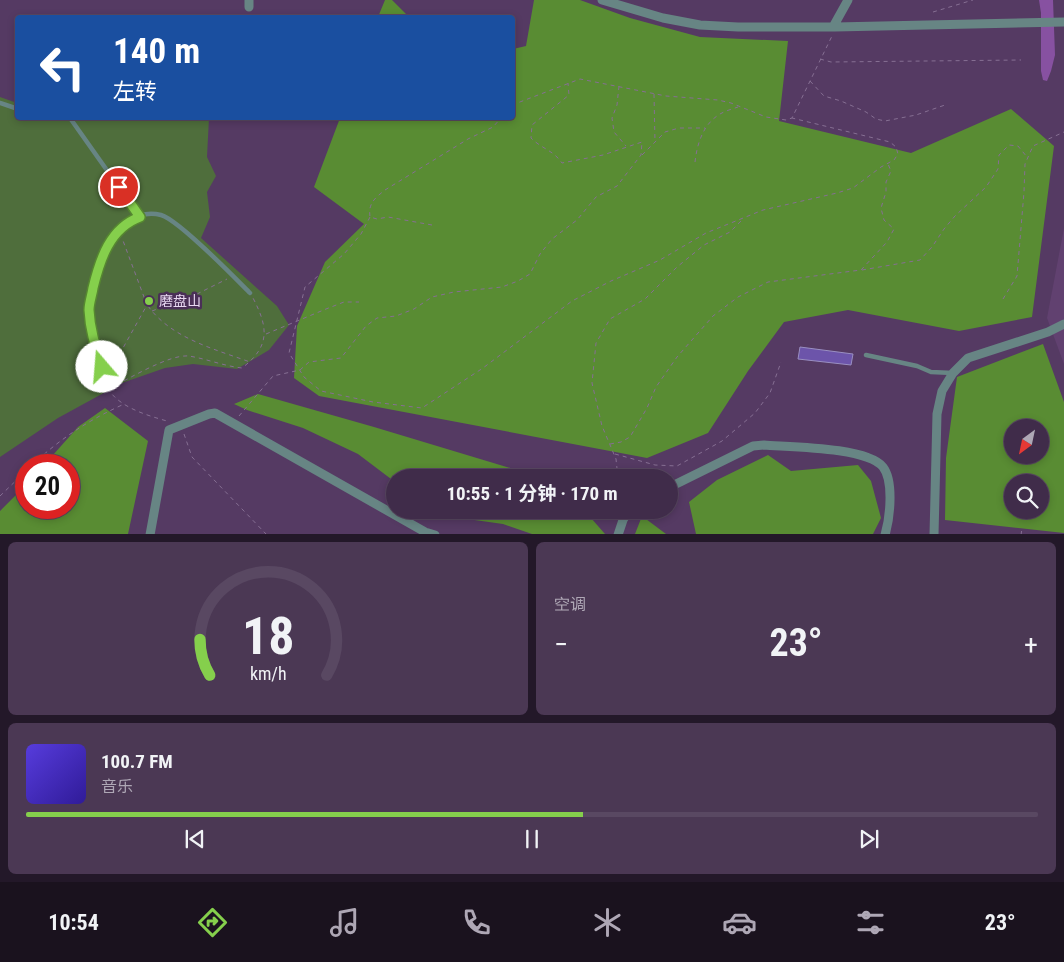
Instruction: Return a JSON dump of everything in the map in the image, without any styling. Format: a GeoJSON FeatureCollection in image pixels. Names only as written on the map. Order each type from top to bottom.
{"type":"FeatureCollection","features":[{"type":"Feature","properties":{"kind":"street"},"geometry":{"type":"LineString","coordinates":[[833,27],[848,0]]}},
{"type":"Feature","properties":{"kind":"street"},"geometry":{"type":"LineString","coordinates":[[606,1],[663,18],[700,25],[738,27],[1061,22]]}},
{"type":"Feature","properties":{"kind":"street"},"geometry":{"type":"LineString","coordinates":[[934,534],[937,414],[942,391],[953,373],[968,358],[1048,332],[1064,324]]}},
{"type":"Feature","properties":{"kind":"street"},"geometry":{"type":"LineString","coordinates":[[150,534],[169,430],[215,413],[425,532],[435,534]]}},
{"type":"Feature","properties":{"kind":"street"},"geometry":{"type":"LineString","coordinates":[[678,483],[753,446],[764,445],[859,454],[875,460],[888,476],[890,495],[888,526],[885,534]]}},
{"type":"Feature","properties":{"kind":"street"},"geometry":{"type":"LineString","coordinates":[[618,534],[624,519]]}},
{"type":"Feature","properties":{"kind":"lane"},"geometry":{"type":"LineString","coordinates":[[0,103],[15,108]]}},
{"type":"Feature","properties":{"kind":"lane"},"geometry":{"type":"LineString","coordinates":[[71,120],[140,217]]}},
{"type":"Feature","properties":{"kind":"lane"},"geometry":{"type":"LineString","coordinates":[[102,367],[92,335],[89,308],[97,271],[107,248],[119,230],[130,220],[161,215],[177,224],[250,293]]}},
{"type":"Feature","properties":{"kind":"lane"},"geometry":{"type":"LineString","coordinates":[[866,355],[917,366],[931,372],[953,373]]}},
{"type":"Feature","properties":{"kind":"path"},"geometry":{"type":"LineString","coordinates":[[933,12],[973,0]]}},
{"type":"Feature","properties":{"kind":"path"},"geometry":{"type":"LineString","coordinates":[[792,118],[832,37],[833,27]]}},
{"type":"Feature","properties":{"kind":"path"},"geometry":{"type":"LineString","coordinates":[[820,58],[831,62],[1021,60]]}},
{"type":"Feature","properties":{"kind":"path"},"geometry":{"type":"LineString","coordinates":[[499,120],[493,127],[468,139],[372,200],[369,208],[370,216],[360,234],[344,254],[305,287],[289,353],[304,377],[321,391],[373,402],[422,408],[483,368],[572,301],[611,281],[660,260],[706,233],[743,218],[763,210],[853,188],[881,167],[894,160],[898,154],[896,146],[890,142],[792,118],[786,120],[766,117],[718,100],[666,96],[580,78],[515,104]]}},
{"type":"Feature","properties":{"kind":"path"},"geometry":{"type":"LineString","coordinates":[[809,81],[824,96],[841,101],[885,121],[916,116],[945,105]]}},
{"type":"Feature","properties":{"kind":"path"},"geometry":{"type":"LineString","coordinates":[[568,84],[569,94],[532,126],[531,138],[538,146],[555,153],[562,163],[589,159],[642,142],[641,155]]}},
{"type":"Feature","properties":{"kind":"path"},"geometry":{"type":"LineString","coordinates":[[620,86],[617,105],[612,118],[614,132],[626,146]]}},
{"type":"Feature","properties":{"kind":"path"},"geometry":{"type":"LineString","coordinates":[[654,94],[655,143]]}},
{"type":"Feature","properties":{"kind":"path"},"geometry":{"type":"LineString","coordinates":[[695,162],[697,145],[705,128],[719,114],[739,107]]}},
{"type":"Feature","properties":{"kind":"path"},"geometry":{"type":"LineString","coordinates":[[234,423],[273,376],[300,370],[309,362],[341,358],[366,326],[377,318],[396,316],[414,309],[432,297],[454,292],[502,287],[518,282],[530,274],[540,254],[552,240],[577,220],[596,196],[616,186],[641,155],[665,132],[679,128],[705,128]]}},
{"type":"Feature","properties":{"kind":"path"},"geometry":{"type":"LineString","coordinates":[[1003,299],[1017,276],[1024,192],[1024,164],[1033,146],[1064,132]]}},
{"type":"Feature","properties":{"kind":"path"},"geometry":{"type":"LineString","coordinates":[[610,444],[621,442],[630,437],[647,408],[656,387],[677,357],[713,316],[738,297],[768,282],[920,260],[932,247],[944,228],[986,187],[998,169],[999,155],[1009,145],[1018,146],[1027,157]]}},
{"type":"Feature","properties":{"kind":"path"},"geometry":{"type":"LineString","coordinates":[[861,270],[887,242],[894,229],[884,220],[881,208],[886,192],[886,182],[891,171],[888,163]]}},
{"type":"Feature","properties":{"kind":"path"},"geometry":{"type":"LineString","coordinates":[[370,216],[376,219],[388,217],[432,225]]}},
{"type":"Feature","properties":{"kind":"path"},"geometry":{"type":"LineString","coordinates":[[616,469],[614,454],[602,426],[592,383],[596,343],[610,319],[645,299],[677,267],[704,245],[730,232],[743,218]]}},
{"type":"Feature","properties":{"kind":"path"},"geometry":{"type":"LineString","coordinates":[[119,230],[147,305],[156,318],[194,342],[250,362]]}},
{"type":"Feature","properties":{"kind":"path"},"geometry":{"type":"LineString","coordinates":[[151,311],[197,294],[233,276]]}},
{"type":"Feature","properties":{"kind":"path"},"geometry":{"type":"LineString","coordinates":[[109,388],[166,360],[187,356],[229,367],[242,368],[250,362],[260,347],[265,334],[262,315],[250,293]]}},
{"type":"Feature","properties":{"kind":"path"},"geometry":{"type":"LineString","coordinates":[[265,334],[344,302],[359,302]]}},
{"type":"Feature","properties":{"kind":"path"},"geometry":{"type":"LineString","coordinates":[[104,382],[147,305]]}},
{"type":"Feature","properties":{"kind":"path"},"geometry":{"type":"LineString","coordinates":[[614,454],[655,465],[677,466],[722,441],[755,413],[770,393],[780,362]]}},
{"type":"Feature","properties":{"kind":"path"},"geometry":{"type":"LineString","coordinates":[[102,367],[104,382],[122,405],[181,425],[192,457],[267,534]]}},
{"type":"Feature","properties":{"kind":"path"},"geometry":{"type":"LineString","coordinates":[[44,454],[54,444],[99,416],[122,405]]}},
{"type":"Feature","properties":{"kind":"path"},"geometry":{"type":"LineString","coordinates":[[0,496],[15,481]]}},
{"type":"Feature","properties":{"kind":"path"},"geometry":{"type":"LineString","coordinates":[[1021,534],[1022,528]]}},
{"type":"Feature","properties":{"kind":"shaded area"},"geometry":{"type":"Polygon","coordinates":[[[1039,0],[1053,0],[1055,55],[1047,81],[1043,80],[1041,71],[1041,13],[1039,0]]]}},
{"type":"Feature","properties":{"kind":"shaded area"},"geometry":{"type":"Polygon","coordinates":[[[1064,228],[1064,364],[1047,318],[1064,228]]]}},
{"type":"Feature","properties":{"kind":"green space"},"geometry":{"type":"Polygon","coordinates":[[[385,0],[392,0],[407,15],[379,15],[385,0]]]}},
{"type":"Feature","properties":{"kind":"green space"},"geometry":{"type":"Polygon","coordinates":[[[534,0],[580,0],[630,18],[700,37],[788,41],[779,121],[911,153],[1011,109],[1054,146],[1032,317],[959,331],[848,310],[784,322],[748,371],[708,433],[647,458],[319,396],[294,378],[297,326],[325,262],[364,224],[314,187],[339,120],[515,120],[515,49],[526,46],[534,0]]]}},
{"type":"Feature","properties":{"kind":"green space"},"geometry":{"type":"Polygon","coordinates":[[[0,97],[15,102],[15,120],[209,120],[207,157],[216,176],[207,192],[210,217],[201,238],[277,306],[289,325],[269,350],[237,369],[193,364],[165,368],[122,383],[58,418],[0,457],[0,97]]]}},
{"type":"Feature","properties":{"kind":"green space"},"geometry":{"type":"Polygon","coordinates":[[[1043,344],[1064,402],[1064,533],[945,520],[946,458],[957,377],[1043,344]]]}},
{"type":"Feature","properties":{"kind":"green space"},"geometry":{"type":"Polygon","coordinates":[[[258,394],[513,469],[386,469],[386,475],[358,454],[303,428],[234,404],[258,394]]]}},
{"type":"Feature","properties":{"kind":"green space"},"geometry":{"type":"Polygon","coordinates":[[[105,408],[148,441],[128,534],[0,534],[0,511],[15,496],[15,519],[80,519],[80,454],[54,454],[78,427],[105,408]]]}},
{"type":"Feature","properties":{"kind":"green space"},"geometry":{"type":"Polygon","coordinates":[[[768,455],[791,471],[858,465],[871,481],[881,518],[873,534],[696,534],[689,502],[717,480],[768,455]]]}},
{"type":"Feature","properties":{"kind":"green space"},"geometry":{"type":"Polygon","coordinates":[[[467,519],[592,519],[605,534],[532,534],[503,524],[467,519]]]}},
{"type":"Feature","properties":{"kind":"green space"},"geometry":{"type":"Polygon","coordinates":[[[641,519],[646,519],[666,534],[635,534],[641,519]]]}},
{"type":"Feature","properties":{"kind":"building"},"geometry":{"type":"Polygon","coordinates":[[[800,347],[853,354],[851,365],[798,359],[800,347]]]}},
{"type":"Feature","properties":{"kind":"place","name":"磨盘山"},"geometry":{"type":"Point","coordinates":[149,301]}},
{"type":"Feature","properties":{"kind":"route"},"geometry":{"type":"LineString","coordinates":[[102,367],[92,335],[89,308],[97,271],[116,232],[130,220],[140,217],[119,187]]}}]}
